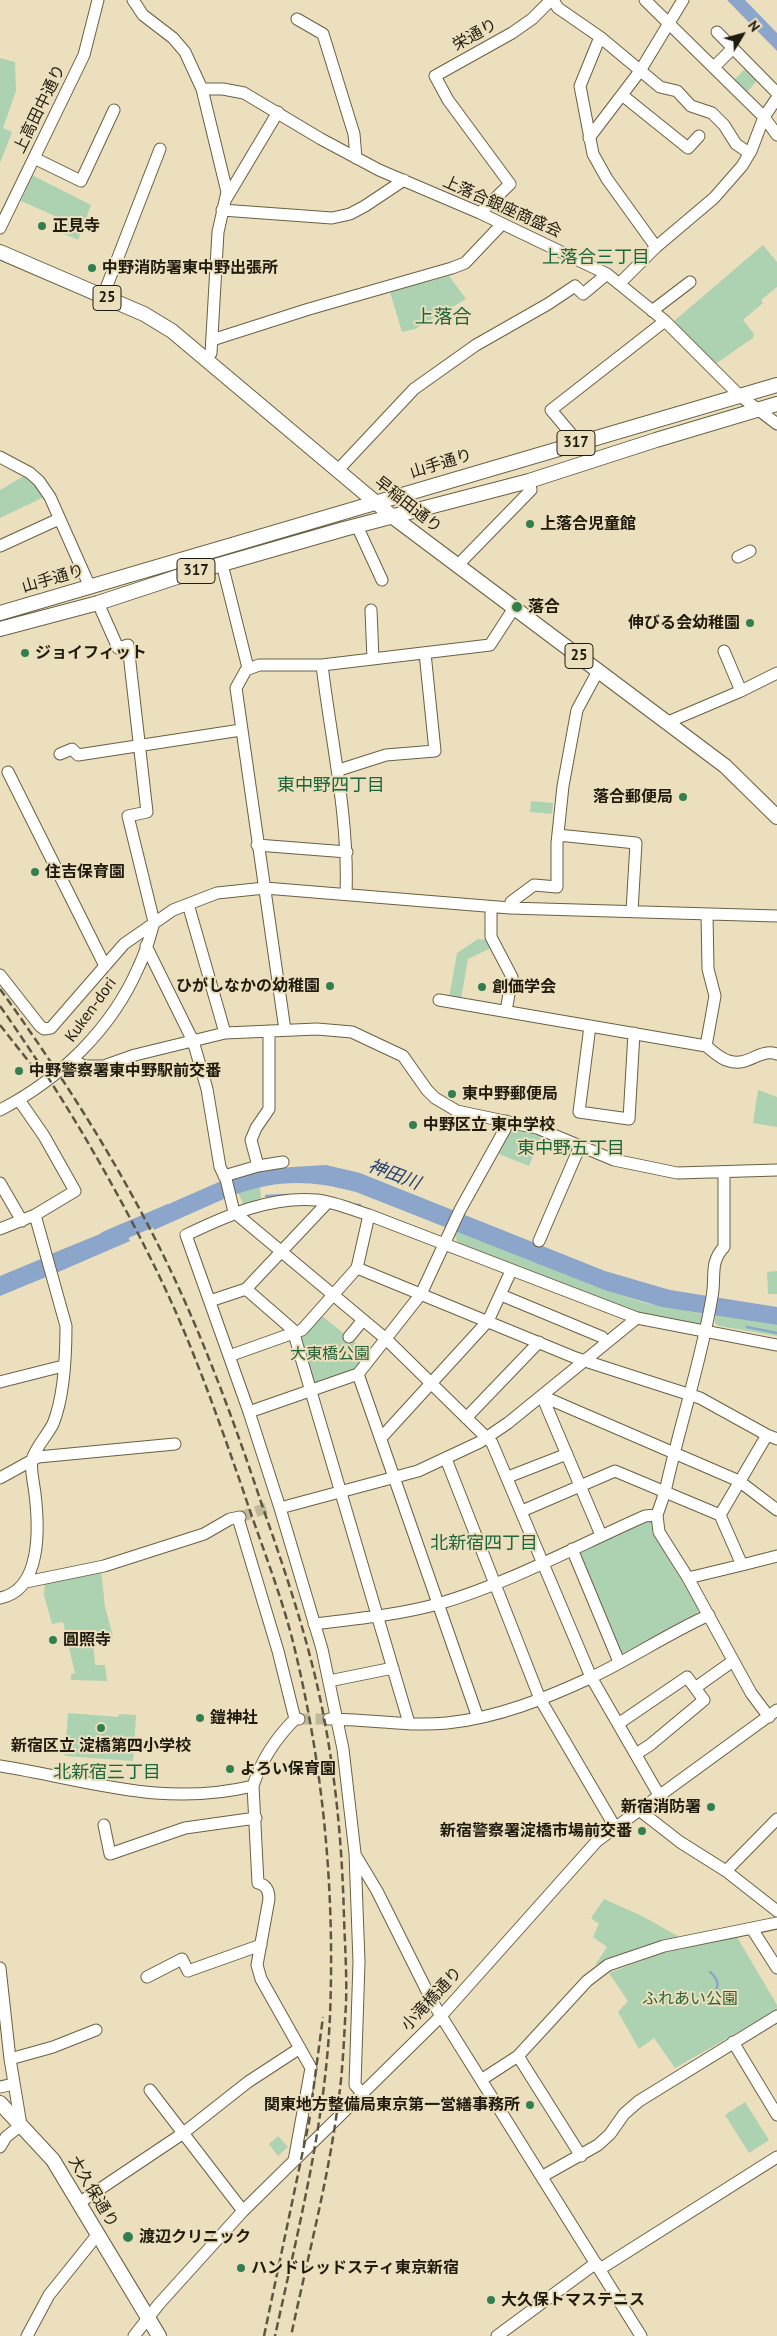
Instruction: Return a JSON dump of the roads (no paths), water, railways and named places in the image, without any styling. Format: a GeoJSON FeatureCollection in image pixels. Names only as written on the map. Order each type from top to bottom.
{"type":"FeatureCollection","features":[{"type":"Feature","properties":{"kind":"main road","name":"早稲田通り"},"geometry":{"type":"LineString","coordinates":[[0,252],[156,321],[206,359],[375,502],[457,566],[731,771],[776,815]]}},
{"type":"Feature","properties":{"kind":"main road","name":"山手通り"},"geometry":{"type":"LineString","coordinates":[[0,613],[777,385]]}},
{"type":"Feature","properties":{"kind":"main road","name":"山手通り"},"geometry":{"type":"LineString","coordinates":[[0,628],[98,603],[222,564],[357,526],[529,481],[777,404]]}},
{"type":"Feature","properties":{"kind":"main road","name":"大久保通り"},"geometry":{"type":"LineString","coordinates":[[0,2103],[53,2160],[159,2336]]}},
{"type":"Feature","properties":{"kind":"street","name":"上高田中通り"},"geometry":{"type":"LineString","coordinates":[[0,228],[84,55],[98,0]]}},
{"type":"Feature","properties":{"kind":"street"},"geometry":{"type":"LineString","coordinates":[[133,0],[143,15],[173,38],[185,52],[202,89],[227,192],[218,232],[211,352],[206,359]]}},
{"type":"Feature","properties":{"kind":"street"},"geometry":{"type":"LineString","coordinates":[[552,0],[558,8],[600,37],[660,87],[677,91],[691,106],[712,113],[724,125],[736,144],[750,153]]}},
{"type":"Feature","properties":{"kind":"street","name":"栄通り"},"geometry":{"type":"LineString","coordinates":[[480,213],[510,184],[448,100],[435,76],[512,33],[532,19],[552,0]]}},
{"type":"Feature","properties":{"kind":"street"},"geometry":{"type":"LineString","coordinates":[[645,0],[764,117],[777,134]]}},
{"type":"Feature","properties":{"kind":"street"},"geometry":{"type":"LineString","coordinates":[[589,138],[640,71],[683,0]]}},
{"type":"Feature","properties":{"kind":"street"},"geometry":{"type":"LineString","coordinates":[[297,19],[323,34],[354,134],[356,158]]}},
{"type":"Feature","properties":{"kind":"street"},"geometry":{"type":"LineString","coordinates":[[717,32],[777,93]]}},
{"type":"Feature","properties":{"kind":"street"},"geometry":{"type":"LineString","coordinates":[[600,37],[580,86],[589,138],[600,168],[656,247]]}},
{"type":"Feature","properties":{"kind":"street"},"geometry":{"type":"LineString","coordinates":[[714,68],[733,48]]}},
{"type":"Feature","properties":{"kind":"street","name":"上落合銀座商盛会"},"geometry":{"type":"LineString","coordinates":[[202,89],[223,88],[244,93],[356,158],[480,213],[607,274],[665,321],[739,396],[777,424]]}},
{"type":"Feature","properties":{"kind":"street"},"geometry":{"type":"LineString","coordinates":[[622,95],[688,148],[699,136]]}},
{"type":"Feature","properties":{"kind":"street"},"geometry":{"type":"LineString","coordinates":[[620,283],[656,247],[714,198],[742,166],[750,153],[764,117],[777,98]]}},
{"type":"Feature","properties":{"kind":"street"},"geometry":{"type":"LineString","coordinates":[[34,158],[81,181],[114,110]]}},
{"type":"Feature","properties":{"kind":"street"},"geometry":{"type":"LineString","coordinates":[[224,205],[278,112]]}},
{"type":"Feature","properties":{"kind":"street"},"geometry":{"type":"LineString","coordinates":[[103,296],[160,149]]}},
{"type":"Feature","properties":{"kind":"street"},"geometry":{"type":"LineString","coordinates":[[224,205],[332,218],[350,214],[404,180]]}},
{"type":"Feature","properties":{"kind":"street"},"geometry":{"type":"LineString","coordinates":[[212,340],[465,263],[502,224]]}},
{"type":"Feature","properties":{"kind":"street"},"geometry":{"type":"LineString","coordinates":[[337,471],[414,389],[429,378],[476,345],[548,304],[575,286],[583,294],[607,274]]}},
{"type":"Feature","properties":{"kind":"street"},"geometry":{"type":"LineString","coordinates":[[652,311],[690,282]]}},
{"type":"Feature","properties":{"kind":"street"},"geometry":{"type":"LineString","coordinates":[[578,442],[550,410],[665,321]]}},
{"type":"Feature","properties":{"kind":"street"},"geometry":{"type":"LineString","coordinates":[[0,457],[30,473],[39,481],[50,497],[90,587]]}},
{"type":"Feature","properties":{"kind":"street"},"geometry":{"type":"LineString","coordinates":[[457,566],[531,490],[529,481]]}},
{"type":"Feature","properties":{"kind":"street"},"geometry":{"type":"LineString","coordinates":[[0,546],[59,519]]}},
{"type":"Feature","properties":{"kind":"street"},"geometry":{"type":"LineString","coordinates":[[357,526],[382,580]]}},
{"type":"Feature","properties":{"kind":"street"},"geometry":{"type":"LineString","coordinates":[[738,557],[750,551]]}},
{"type":"Feature","properties":{"kind":"street"},"geometry":{"type":"LineString","coordinates":[[222,564],[247,664],[250,668]]}},
{"type":"Feature","properties":{"kind":"street"},"geometry":{"type":"LineString","coordinates":[[98,603],[118,648],[128,645],[147,812],[128,816],[154,922]]}},
{"type":"Feature","properties":{"kind":"street"},"geometry":{"type":"LineString","coordinates":[[284,1030],[236,688],[246,670],[250,668],[288,664],[322,665],[490,645],[514,608]]}},
{"type":"Feature","properties":{"kind":"street"},"geometry":{"type":"LineString","coordinates":[[371,610],[373,659]]}},
{"type":"Feature","properties":{"kind":"street"},"geometry":{"type":"LineString","coordinates":[[724,651],[741,690]]}},
{"type":"Feature","properties":{"kind":"street"},"geometry":{"type":"LineString","coordinates":[[339,770],[386,755],[435,751],[425,653]]}},
{"type":"Feature","properties":{"kind":"street"},"geometry":{"type":"LineString","coordinates":[[322,665],[339,770],[347,852],[346,894]]}},
{"type":"Feature","properties":{"kind":"street"},"geometry":{"type":"LineString","coordinates":[[510,908],[511,902],[534,885],[557,887],[558,835],[563,786],[577,710],[598,671]]}},
{"type":"Feature","properties":{"kind":"street"},"geometry":{"type":"LineString","coordinates":[[668,722],[777,673]]}},
{"type":"Feature","properties":{"kind":"street"},"geometry":{"type":"LineString","coordinates":[[60,754],[72,749],[78,755],[241,730]]}},
{"type":"Feature","properties":{"kind":"street"},"geometry":{"type":"LineString","coordinates":[[8,772],[106,966]]}},
{"type":"Feature","properties":{"kind":"street"},"geometry":{"type":"LineString","coordinates":[[558,835],[636,842],[632,911]]}},
{"type":"Feature","properties":{"kind":"street"},"geometry":{"type":"LineString","coordinates":[[257,845],[347,852]]}},
{"type":"Feature","properties":{"kind":"street"},"geometry":{"type":"LineString","coordinates":[[0,975],[40,1026],[44,1029],[51,1028],[124,944],[154,922],[173,910],[217,893],[265,888],[491,907],[777,916]]}},
{"type":"Feature","properties":{"kind":"street"},"geometry":{"type":"LineString","coordinates":[[188,904],[225,1033]]}},
{"type":"Feature","properties":{"kind":"street"},"geometry":{"type":"LineString","coordinates":[[491,907],[491,937],[512,977],[506,1011]]}},
{"type":"Feature","properties":{"kind":"street"},"geometry":{"type":"LineString","coordinates":[[706,1046],[715,996],[708,969],[707,914]]}},
{"type":"Feature","properties":{"kind":"street","name":"Kuken-dori"},"geometry":{"type":"LineString","coordinates":[[0,1110],[19,1100],[73,1060],[82,1051],[128,988],[140,964],[154,922]]}},
{"type":"Feature","properties":{"kind":"street"},"geometry":{"type":"LineString","coordinates":[[146,946],[193,1041],[207,1089],[220,1167],[225,1178],[234,1212],[386,1339],[492,1443],[544,1562],[591,1677],[659,1795]]}},
{"type":"Feature","properties":{"kind":"street"},"geometry":{"type":"LineString","coordinates":[[439,1000],[706,1046],[725,1060],[741,1064],[765,1053],[777,1054]]}},
{"type":"Feature","properties":{"kind":"street"},"geometry":{"type":"LineString","coordinates":[[590,1026],[579,1112],[629,1119],[634,1033]]}},
{"type":"Feature","properties":{"kind":"street"},"geometry":{"type":"LineString","coordinates":[[73,1060],[84,1066],[104,1066],[134,1055],[225,1033],[317,1029],[352,1032],[402,1056],[427,1090],[435,1098],[457,1111],[537,1128],[614,1160],[677,1173],[777,1170]]}},
{"type":"Feature","properties":{"kind":"street"},"geometry":{"type":"LineString","coordinates":[[258,1166],[251,1140],[256,1128],[269,1109],[269,1031]]}},
{"type":"Feature","properties":{"kind":"street"},"geometry":{"type":"LineString","coordinates":[[0,1228],[35,1215],[75,1191],[44,1136],[19,1100]]}},
{"type":"Feature","properties":{"kind":"street"},"geometry":{"type":"LineString","coordinates":[[249,1412],[358,1374],[421,1294],[459,1212],[505,1129],[506,1121]]}},
{"type":"Feature","properties":{"kind":"street"},"geometry":{"type":"LineString","coordinates":[[538,1241],[580,1146]]}},
{"type":"Feature","properties":{"kind":"street"},"geometry":{"type":"LineString","coordinates":[[225,1178],[258,1166],[283,1162]]}},
{"type":"Feature","properties":{"kind":"street"},"geometry":{"type":"LineString","coordinates":[[724,1172],[724,1247],[715,1256],[710,1315],[688,1395],[665,1492],[657,1515],[659,1532],[688,1578],[751,1693],[773,1714]]}},
{"type":"Feature","properties":{"kind":"street"},"geometry":{"type":"LineString","coordinates":[[0,1183],[22,1220]]}},
{"type":"Feature","properties":{"kind":"street"},"geometry":{"type":"LineString","coordinates":[[362,2093],[355,2085],[360,1962],[355,1853],[347,1775],[333,1719],[328,1681],[314,1624],[279,1506],[249,1412],[186,1235],[234,1212],[279,1200],[328,1202],[369,1215],[637,1318],[777,1345]]}},
{"type":"Feature","properties":{"kind":"street"},"geometry":{"type":"LineString","coordinates":[[210,1301],[246,1289],[328,1202]]}},
{"type":"Feature","properties":{"kind":"street"},"geometry":{"type":"LineString","coordinates":[[0,1598],[9,1596],[26,1582],[31,1573],[38,1513],[32,1459],[53,1423],[63,1366],[66,1326],[50,1275],[47,1256],[35,1215]]}},
{"type":"Feature","properties":{"kind":"street"},"geometry":{"type":"LineString","coordinates":[[229,1356],[302,1330],[357,1268],[369,1215]]}},
{"type":"Feature","properties":{"kind":"street"},"geometry":{"type":"LineString","coordinates":[[357,1268],[584,1361],[700,1398],[772,1437],[739,1480],[720,1515]]}},
{"type":"Feature","properties":{"kind":"street"},"geometry":{"type":"LineString","coordinates":[[380,1438],[488,1321],[511,1271]]}},
{"type":"Feature","properties":{"kind":"street"},"geometry":{"type":"LineString","coordinates":[[246,1289],[292,1329],[294,1334],[409,1724]]}},
{"type":"Feature","properties":{"kind":"street"},"geometry":{"type":"LineString","coordinates":[[501,1295],[602,1337],[606,1343]]}},
{"type":"Feature","properties":{"kind":"street"},"geometry":{"type":"LineString","coordinates":[[267,1508],[394,1478],[446,1459],[488,1438],[637,1318]]}},
{"type":"Feature","properties":{"kind":"street"},"geometry":{"type":"LineString","coordinates":[[350,1337],[363,1320]]}},
{"type":"Feature","properties":{"kind":"street"},"geometry":{"type":"LineString","coordinates":[[466,1418],[539,1342]]}},
{"type":"Feature","properties":{"kind":"street"},"geometry":{"type":"LineString","coordinates":[[0,1382],[63,1366]]}},
{"type":"Feature","properties":{"kind":"street"},"geometry":{"type":"LineString","coordinates":[[358,1374],[478,1718]]}},
{"type":"Feature","properties":{"kind":"street"},"geometry":{"type":"LineString","coordinates":[[542,1396],[739,1480],[777,1510]]}},
{"type":"Feature","properties":{"kind":"street"},"geometry":{"type":"LineString","coordinates":[[542,1396],[602,1535]]}},
{"type":"Feature","properties":{"kind":"street"},"geometry":{"type":"LineString","coordinates":[[0,1478],[32,1459],[175,1444]]}},
{"type":"Feature","properties":{"kind":"street"},"geometry":{"type":"LineString","coordinates":[[508,1478],[567,1454]]}},
{"type":"Feature","properties":{"kind":"street"},"geometry":{"type":"LineString","coordinates":[[446,1459],[493,1584],[540,1699],[615,1827]]}},
{"type":"Feature","properties":{"kind":"street"},"geometry":{"type":"LineString","coordinates":[[522,1511],[615,1471],[720,1515],[742,1565]]}},
{"type":"Feature","properties":{"kind":"street"},"geometry":{"type":"LineString","coordinates":[[314,1624],[378,1616],[438,1604],[493,1584],[645,1516],[657,1515]]}},
{"type":"Feature","properties":{"kind":"street"},"geometry":{"type":"LineString","coordinates":[[26,1582],[104,1566],[204,1534],[239,1517],[297,1718],[281,1733],[256,1775],[253,1786],[258,1883],[264,1885],[268,1890],[269,1899],[257,1965],[261,1979],[311,2068],[294,2160]]}},
{"type":"Feature","properties":{"kind":"street"},"geometry":{"type":"LineString","coordinates":[[572,1549],[619,1662]]}},
{"type":"Feature","properties":{"kind":"street"},"geometry":{"type":"LineString","coordinates":[[688,1578],[777,1556]]}},
{"type":"Feature","properties":{"kind":"street"},"geometry":{"type":"LineString","coordinates":[[333,1719],[409,1724],[446,1723],[478,1718],[540,1699],[591,1677],[709,1615]]}},
{"type":"Feature","properties":{"kind":"street"},"geometry":{"type":"LineString","coordinates":[[695,1688],[733,1661]]}},
{"type":"Feature","properties":{"kind":"street"},"geometry":{"type":"LineString","coordinates":[[328,1681],[393,1668]]}},
{"type":"Feature","properties":{"kind":"street"},"geometry":{"type":"LineString","coordinates":[[618,1724],[687,1677],[704,1700],[650,1745],[636,1754]]}},
{"type":"Feature","properties":{"kind":"street","name":"小滝橋通り"},"geometry":{"type":"LineString","coordinates":[[134,2336],[147,2318],[243,2211],[441,2016],[579,1858],[615,1827],[773,1714]]}},
{"type":"Feature","properties":{"kind":"street"},"geometry":{"type":"LineString","coordinates":[[0,1766],[113,1789],[156,1794],[218,1794],[253,1786]]}},
{"type":"Feature","properties":{"kind":"street"},"geometry":{"type":"LineString","coordinates":[[639,1810],[680,1842],[726,1872],[777,1911]]}},
{"type":"Feature","properties":{"kind":"street"},"geometry":{"type":"LineString","coordinates":[[104,1825],[110,1854],[186,1828],[256,1818]]}},
{"type":"Feature","properties":{"kind":"street"},"geometry":{"type":"LineString","coordinates":[[726,1872],[777,1819]]}},
{"type":"Feature","properties":{"kind":"street"},"geometry":{"type":"LineString","coordinates":[[355,1853],[377,1891],[441,2016],[543,2176],[641,2336]]}},
{"type":"Feature","properties":{"kind":"street"},"geometry":{"type":"LineString","coordinates":[[481,2080],[518,2056],[587,1981],[608,1965],[664,1946],[777,1923]]}},
{"type":"Feature","properties":{"kind":"street"},"geometry":{"type":"LineString","coordinates":[[752,1928],[777,1968]]}},
{"type":"Feature","properties":{"kind":"street"},"geometry":{"type":"LineString","coordinates":[[147,1977],[182,1959],[188,1971],[261,1945]]}},
{"type":"Feature","properties":{"kind":"street"},"geometry":{"type":"LineString","coordinates":[[0,1968],[10,2059],[21,2125],[6,2137],[0,2147]]}},
{"type":"Feature","properties":{"kind":"street"},"geometry":{"type":"LineString","coordinates":[[543,2176],[604,2141],[624,2114],[639,2101],[777,2016]]}},
{"type":"Feature","properties":{"kind":"street"},"geometry":{"type":"LineString","coordinates":[[10,2059],[53,2047],[96,2030]]}},
{"type":"Feature","properties":{"kind":"street"},"geometry":{"type":"LineString","coordinates":[[732,2042],[777,2115]]}},
{"type":"Feature","properties":{"kind":"street"},"geometry":{"type":"LineString","coordinates":[[79,2203],[182,2134],[248,2082],[300,2048]]}},
{"type":"Feature","properties":{"kind":"street"},"geometry":{"type":"LineString","coordinates":[[518,2056],[580,2156]]}},
{"type":"Feature","properties":{"kind":"street"},"geometry":{"type":"LineString","coordinates":[[0,2087],[14,2084]]}},
{"type":"Feature","properties":{"kind":"street"},"geometry":{"type":"LineString","coordinates":[[150,2090],[243,2211]]}},
{"type":"Feature","properties":{"kind":"street"},"geometry":{"type":"LineString","coordinates":[[497,2336],[598,2266],[777,2157]]}},
{"type":"Feature","properties":{"kind":"street"},"geometry":{"type":"LineString","coordinates":[[27,2336],[49,2295],[98,2234]]}},
{"type":"Feature","properties":{"kind":"water"},"geometry":{"type":"Polygon","coordinates":[[[727,0],[745,0],[777,33],[777,51],[727,0]]]}},
{"type":"Feature","properties":{"kind":"water"},"geometry":{"type":"Polygon","coordinates":[[[326,1165],[360,1173],[605,1271],[670,1290],[777,1307],[777,1325],[662,1307],[607,1291],[356,1192],[324,1185],[295,1183],[266,1186],[234,1195],[229,1177],[260,1169],[326,1165]]]}},
{"type":"Feature","properties":{"kind":"water"},"geometry":{"type":"Polygon","coordinates":[[[221,1181],[226,1198],[154,1230],[146,1214],[221,1181]]]}},
{"type":"Feature","properties":{"kind":"water"},"geometry":{"type":"Polygon","coordinates":[[[122,1225],[130,1241],[56,1273],[51,1254],[122,1225]]]}},
{"type":"Feature","properties":{"kind":"water"},"geometry":{"type":"Polygon","coordinates":[[[41,1259],[46,1277],[0,1296],[0,1276],[41,1259]]]}},
{"type":"Feature","properties":{"kind":"waterway"},"geometry":{"type":"LineString","coordinates":[[266,1196],[287,1195]]}},
{"type":"Feature","properties":{"kind":"waterway"},"geometry":{"type":"LineString","coordinates":[[354,1205],[360,1205]]}},
{"type":"Feature","properties":{"kind":"waterway","name":"神田川"},"geometry":{"type":"LineString","coordinates":[[106,1239],[169,1212]]}},
{"type":"Feature","properties":{"kind":"waterway"},"geometry":{"type":"LineString","coordinates":[[747,1327],[777,1333]]}},
{"type":"Feature","properties":{"kind":"waterway"},"geometry":{"type":"LineString","coordinates":[[710,1972],[718,1984],[714,1993],[710,1995]]}},
{"type":"Feature","properties":{"kind":"tunnel"},"geometry":{"type":"LineString","coordinates":[[240,1517],[267,1508]]}},
{"type":"Feature","properties":{"kind":"tunnel"},"geometry":{"type":"LineString","coordinates":[[299,1719],[329,1719]]}},
{"type":"Feature","properties":{"kind":"railway"},"geometry":{"type":"LineString","coordinates":[[0,989],[96,1132],[139,1207],[177,1284],[212,1366],[253,1477],[310,1654],[322,1706],[332,1766],[339,1827],[343,1888],[346,2004],[341,2079],[334,2133],[291,2336]]}},
{"type":"Feature","properties":{"kind":"railway"},"geometry":{"type":"LineString","coordinates":[[0,1006],[45,1073],[88,1143],[128,1214],[164,1286],[216,1413],[275,1582],[287,1619],[303,1685],[319,1778],[328,1873],[331,1920],[330,2016],[323,2097],[301,2217],[275,2336]]}},
{"type":"Feature","properties":{"kind":"railway"},"geometry":{"type":"LineString","coordinates":[[0,1025],[37,1072]]}},
{"type":"Feature","properties":{"kind":"railway"},"geometry":{"type":"LineString","coordinates":[[264,2336],[309,2122],[323,2017]]}},
{"type":"Feature","properties":{"kind":"place","name":"正見寺"},"geometry":{"type":"Point","coordinates":[42,226]}},
{"type":"Feature","properties":{"kind":"place","name":"中野消防署東中野出張所"},"geometry":{"type":"Point","coordinates":[92,268]}},
{"type":"Feature","properties":{"kind":"place","name":"上落合児童館"},"geometry":{"type":"Point","coordinates":[530,524]}},
{"type":"Feature","properties":{"kind":"place","name":"落合"},"geometry":{"type":"Point","coordinates":[517,607]}},
{"type":"Feature","properties":{"kind":"place","name":"伸びる会幼稚園"},"geometry":{"type":"Point","coordinates":[750,623]}},
{"type":"Feature","properties":{"kind":"place","name":"ジョイフィット"},"geometry":{"type":"Point","coordinates":[25,653]}},
{"type":"Feature","properties":{"kind":"place","name":"落合郵便局"},"geometry":{"type":"Point","coordinates":[683,797]}},
{"type":"Feature","properties":{"kind":"place","name":"住吉保育園"},"geometry":{"type":"Point","coordinates":[35,872]}},
{"type":"Feature","properties":{"kind":"place","name":"ひがしなかの幼稚園"},"geometry":{"type":"Point","coordinates":[330,986]}},
{"type":"Feature","properties":{"kind":"place","name":"創価学会"},"geometry":{"type":"Point","coordinates":[482,987]}},
{"type":"Feature","properties":{"kind":"place","name":"中野警察署東中野駅前交番"},"geometry":{"type":"Point","coordinates":[19,1071]}},
{"type":"Feature","properties":{"kind":"place","name":"東中野郵便局"},"geometry":{"type":"Point","coordinates":[452,1094]}},
{"type":"Feature","properties":{"kind":"place","name":"中野区立 東中学校"},"geometry":{"type":"Point","coordinates":[413,1125]}},
{"type":"Feature","properties":{"kind":"place","name":"圓照寺"},"geometry":{"type":"Point","coordinates":[53,1640]}},
{"type":"Feature","properties":{"kind":"place","name":"鎧神社"},"geometry":{"type":"Point","coordinates":[200,1718]}},
{"type":"Feature","properties":{"kind":"place","name":"新宿区立 淀橋第四小学校"},"geometry":{"type":"Point","coordinates":[101,1728]}},
{"type":"Feature","properties":{"kind":"place","name":"よろい保育園"},"geometry":{"type":"Point","coordinates":[230,1769]}},
{"type":"Feature","properties":{"kind":"place","name":"新宿消防署"},"geometry":{"type":"Point","coordinates":[711,1807]}},
{"type":"Feature","properties":{"kind":"place","name":"新宿警察署淀橋市場前交番"},"geometry":{"type":"Point","coordinates":[642,1831]}},
{"type":"Feature","properties":{"kind":"place","name":"関東地方整備局東京第一営繕事務所"},"geometry":{"type":"Point","coordinates":[530,2105]}},
{"type":"Feature","properties":{"kind":"place","name":"渡辺クリニック"},"geometry":{"type":"Point","coordinates":[128,2237]}},
{"type":"Feature","properties":{"kind":"place","name":"ハンドレッドスティ東京新宿"},"geometry":{"type":"Point","coordinates":[241,2268]}},
{"type":"Feature","properties":{"kind":"place","name":"大久保トマステニス"},"geometry":{"type":"Point","coordinates":[491,2300]}},
{"type":"Feature","properties":{"kind":"district","name":"上落合三丁目"},"geometry":{"type":"Point","coordinates":[596,258]}},
{"type":"Feature","properties":{"kind":"district","name":"上落合"},"geometry":{"type":"Point","coordinates":[443,318]}},
{"type":"Feature","properties":{"kind":"district","name":"東中野四丁目"},"geometry":{"type":"Point","coordinates":[331,786]}},
{"type":"Feature","properties":{"kind":"district","name":"東中野五丁目"},"geometry":{"type":"Point","coordinates":[571,1149]}},
{"type":"Feature","properties":{"kind":"district","name":"北新宿四丁目"},"geometry":{"type":"Point","coordinates":[484,1544]}},
{"type":"Feature","properties":{"kind":"district","name":"北新宿三丁目"},"geometry":{"type":"Point","coordinates":[107,1773]}},
{"type":"Feature","properties":{"kind":"park label","name":"大東橋公園"},"geometry":{"type":"Point","coordinates":[330,1354]}},
{"type":"Feature","properties":{"kind":"park label","name":"ふれあい公園"},"geometry":{"type":"Point","coordinates":[690,1999]}}]}
